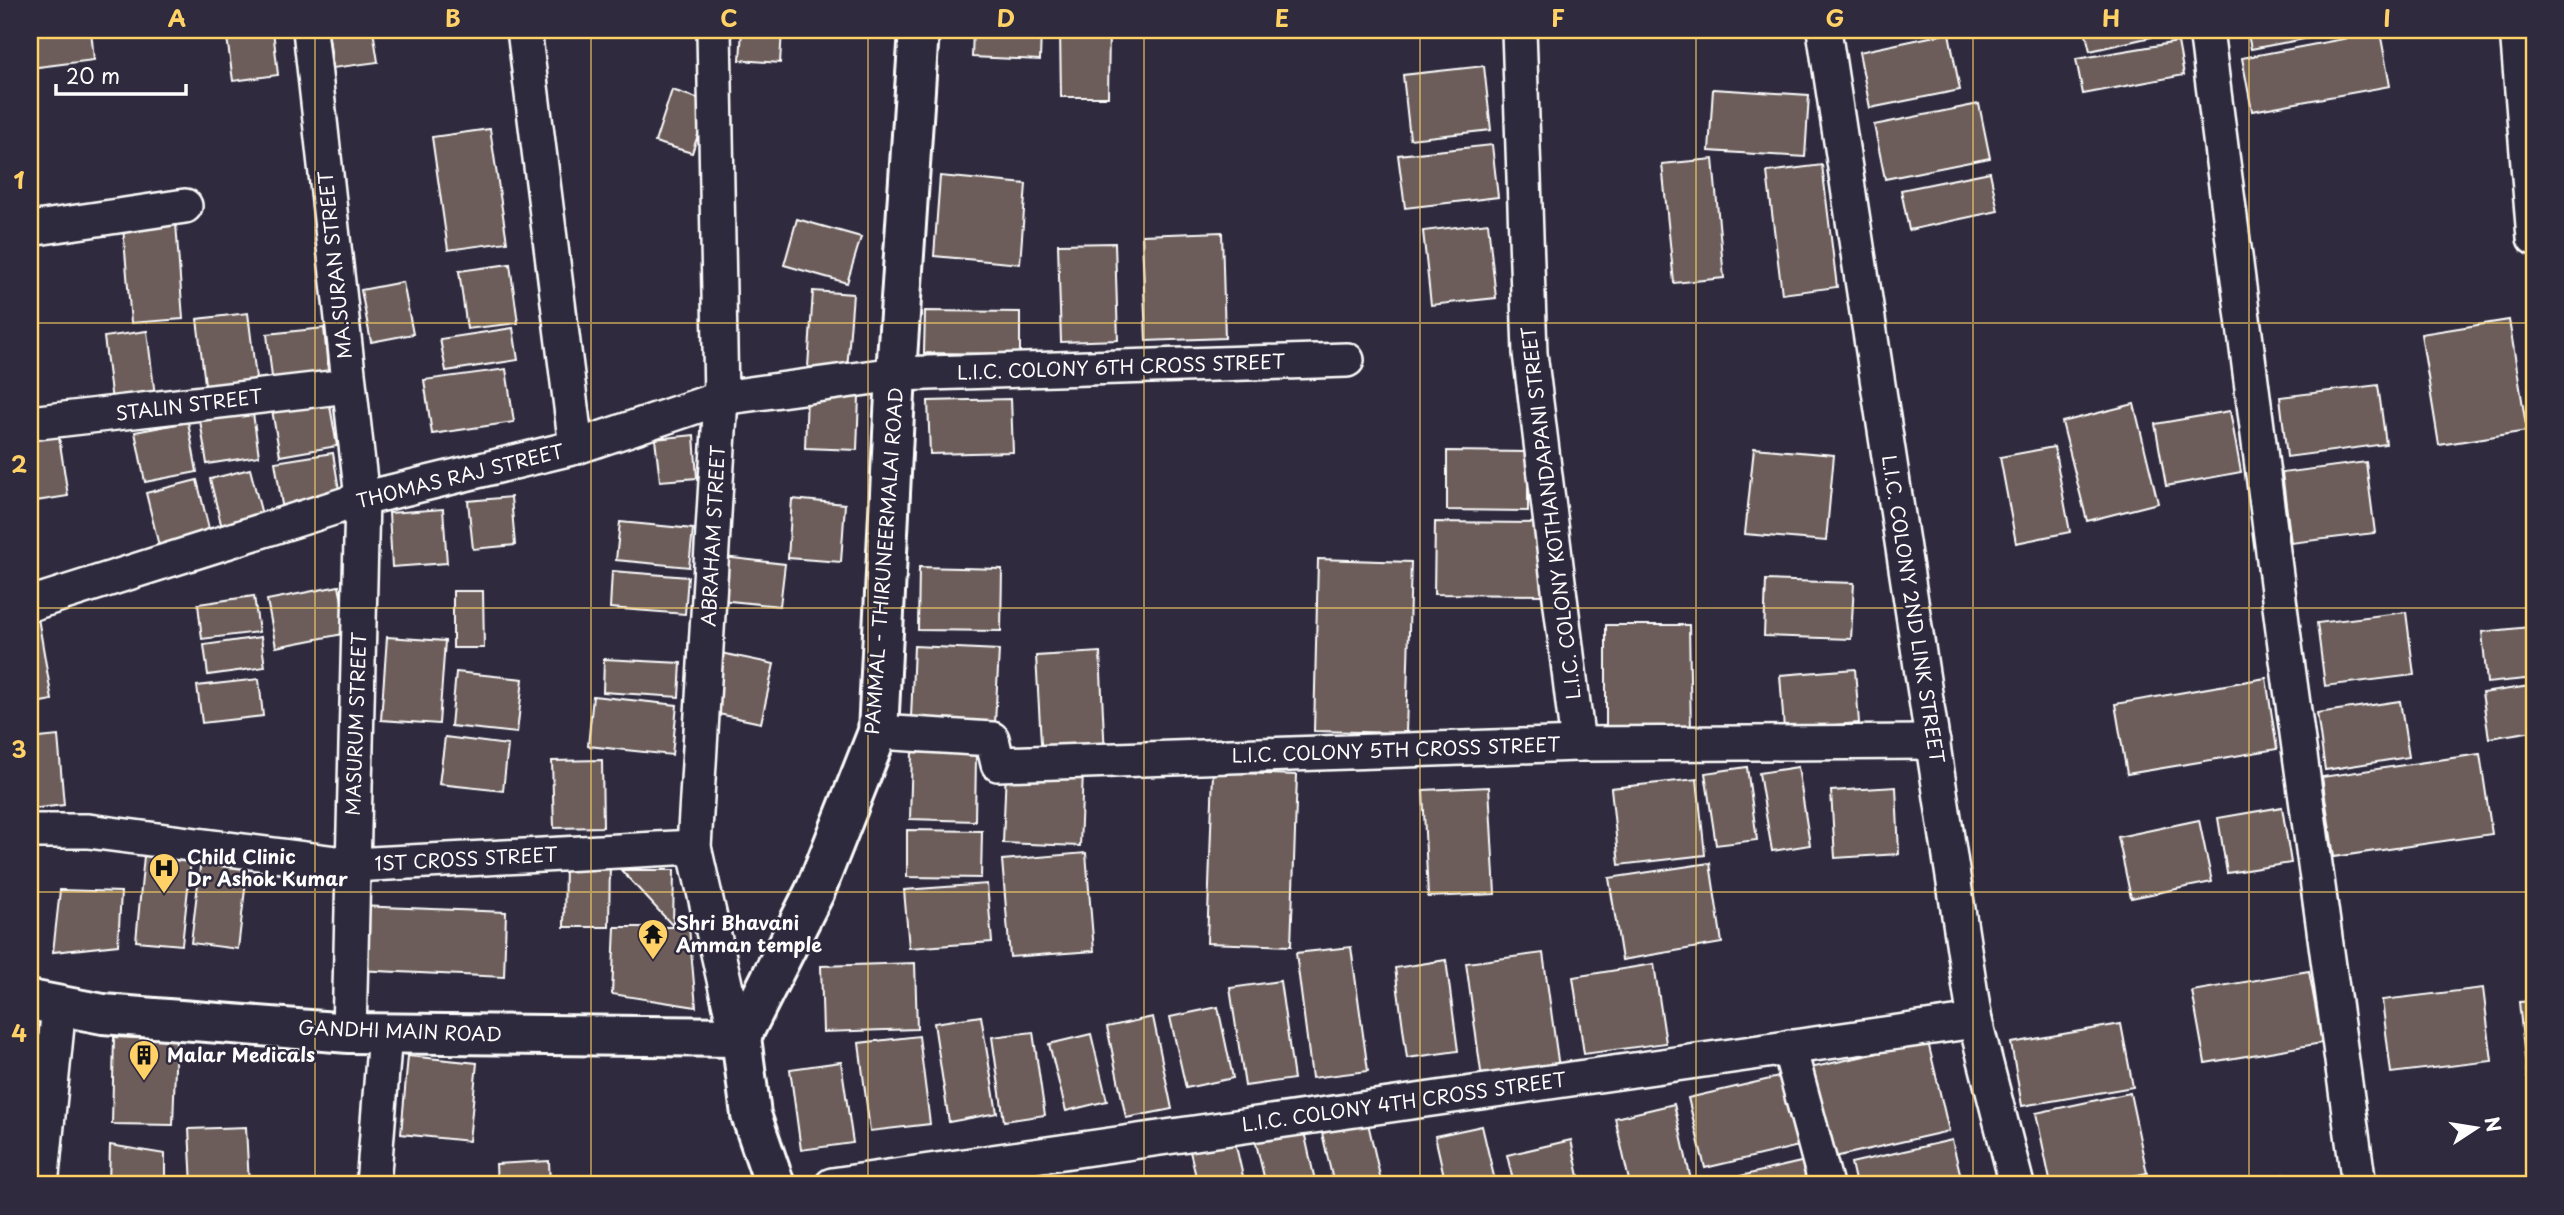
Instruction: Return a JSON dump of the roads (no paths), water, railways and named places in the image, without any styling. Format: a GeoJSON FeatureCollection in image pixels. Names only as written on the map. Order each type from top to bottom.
{"type":"FeatureCollection","features":[{"type":"Feature","properties":{"kind":"street","name":"MA.SURAN STREET"},"geometry":{"type":"LineString","coordinates":[[310,30],[362,499]]}},
{"type":"Feature","properties":{"kind":"street"},"geometry":{"type":"LineString","coordinates":[[524,30],[576,447]]}},
{"type":"Feature","properties":{"kind":"street","name":"ABRAHAM STREET"},"geometry":{"type":"LineString","coordinates":[[714,30],[722,398],[694,847],[739,1037]]}},
{"type":"Feature","properties":{"kind":"street","name":"PAMMAL - THIRUNEERMALAI ROAD"},"geometry":{"type":"LineString","coordinates":[[739,1037],[815,891],[878,732],[896,374],[919,30]]}},
{"type":"Feature","properties":{"kind":"street","name":"L.I.C. COLONY KOTHANDAPANI STREET"},"geometry":{"type":"LineString","coordinates":[[1519,30],[1530,353],[1578,744]]}},
{"type":"Feature","properties":{"kind":"street","name":"L.I.C. COLONY 2ND LINK STREET"},"geometry":{"type":"LineString","coordinates":[[1824,30],[1975,1021],[2017,1185]]}},
{"type":"Feature","properties":{"kind":"street"},"geometry":{"type":"LineString","coordinates":[[2206,30],[2286,653],[2359,1185]]}},
{"type":"Feature","properties":{"kind":"street"},"geometry":{"type":"LineString","coordinates":[[2517,30],[2534,238]]}},
{"type":"Feature","properties":{"kind":"street"},"geometry":{"type":"LineString","coordinates":[[30,229],[185,206]]}},
{"type":"Feature","properties":{"kind":"street","name":"L.I.C. COLONY 6TH CROSS STREET"},"geometry":{"type":"LineString","coordinates":[[896,374],[1346,360]]}},
{"type":"Feature","properties":{"kind":"street","name":"THOMAS RAJ STREET"},"geometry":{"type":"LineString","coordinates":[[30,604],[362,499],[576,447],[722,398],[896,374]]}},
{"type":"Feature","properties":{"kind":"street","name":"STALIN STREET"},"geometry":{"type":"LineString","coordinates":[[30,424],[348,386]]}},
{"type":"Feature","properties":{"kind":"street","name":"MASURUM STREET"},"geometry":{"type":"LineString","coordinates":[[362,499],[352,865],[367,1033],[373,1185]]}},
{"type":"Feature","properties":{"kind":"street","name":"L.I.C. COLONY 5TH CROSS STREET"},"geometry":{"type":"LineString","coordinates":[[878,732],[992,739],[998,764],[1578,744],[1933,742]]}},
{"type":"Feature","properties":{"kind":"street","name":"1ST CROSS STREET"},"geometry":{"type":"LineString","coordinates":[[30,831],[88,831],[352,865],[694,847]]}},
{"type":"Feature","properties":{"kind":"street"},"geometry":{"type":"LineString","coordinates":[[40,1004],[41,1185]]}},
{"type":"Feature","properties":{"kind":"street","name":"GANDHI MAIN ROAD"},"geometry":{"type":"LineString","coordinates":[[40,1004],[103,1014],[367,1033],[739,1037]]}},
{"type":"Feature","properties":{"kind":"street","name":"L.I.C. COLONY 4TH CROSS STREET"},"geometry":{"type":"LineString","coordinates":[[832,1185],[1975,1021]]}},
{"type":"Feature","properties":{"kind":"street"},"geometry":{"type":"LineString","coordinates":[[739,1037],[751,1115],[775,1185]]}},
{"type":"Feature","properties":{"kind":"street"},"geometry":{"type":"LineString","coordinates":[[1789,1047],[1826,1185]]}},
{"type":"Feature","properties":{"kind":"place","name":"Child Clinic Dr Ashok Kumar"},"geometry":{"type":"Point","coordinates":[164,895]}},
{"type":"Feature","properties":{"kind":"place","name":"Shri Bhavani Amman temple"},"geometry":{"type":"Point","coordinates":[653,961]}},
{"type":"Feature","properties":{"kind":"place","name":"Malar Medicals"},"geometry":{"type":"Point","coordinates":[144,1082]}}]}
